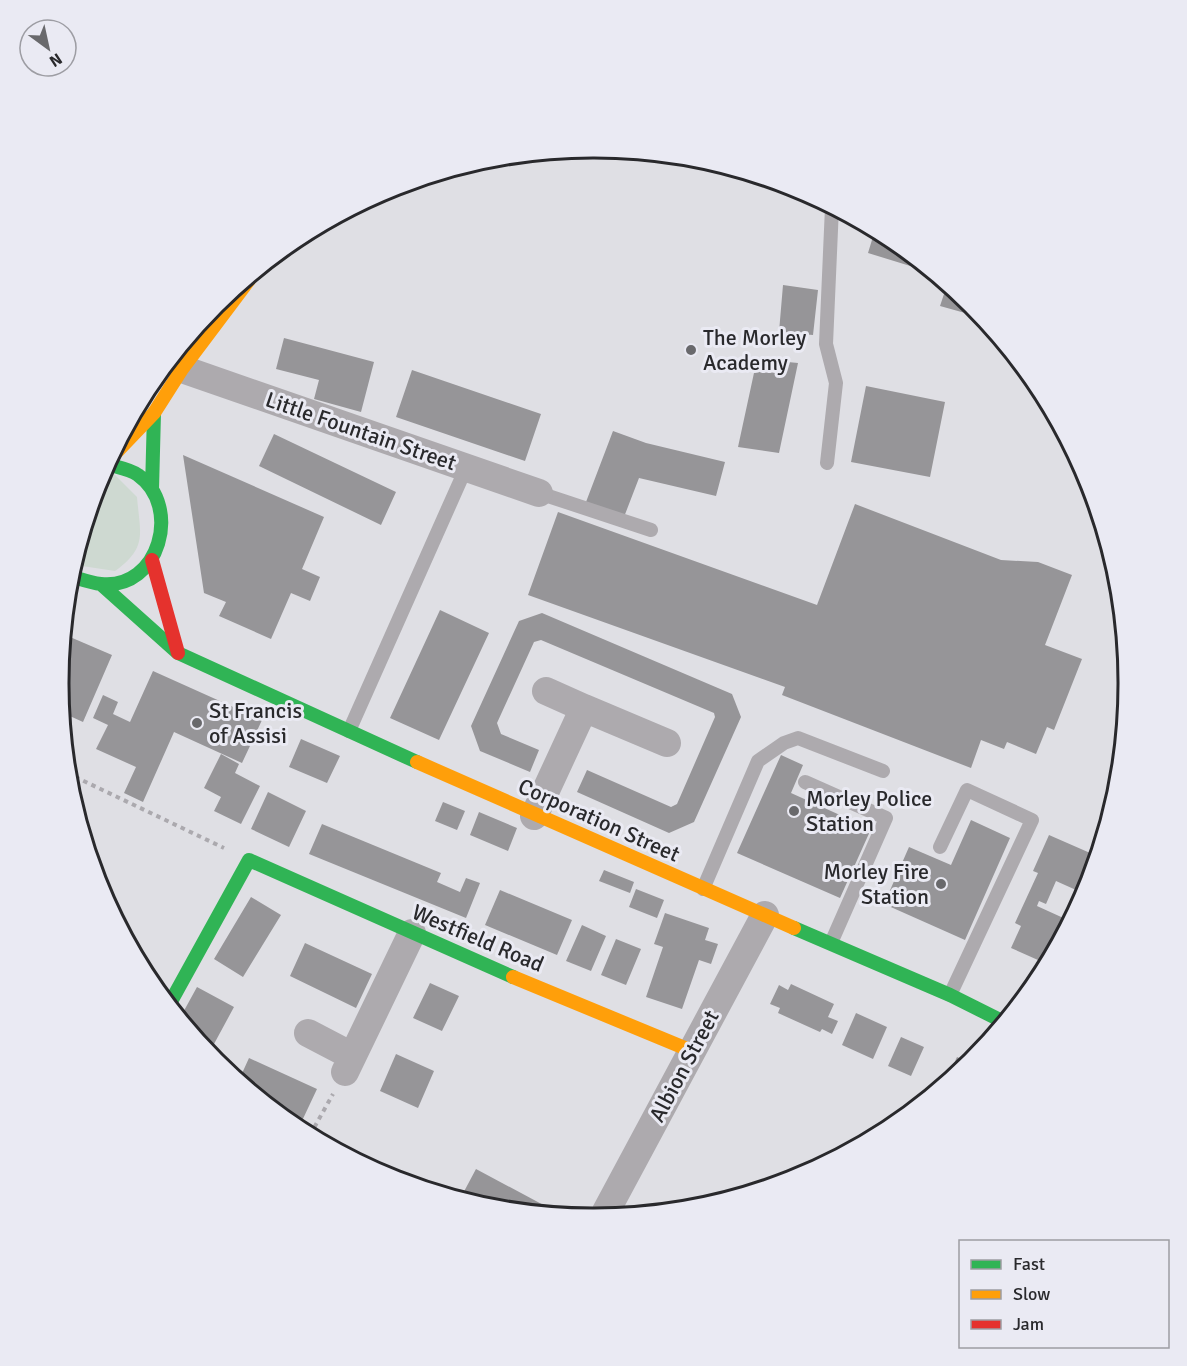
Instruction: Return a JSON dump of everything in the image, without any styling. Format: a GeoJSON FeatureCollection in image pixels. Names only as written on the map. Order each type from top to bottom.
{"type":"FeatureCollection","features":[{"type":"Feature","properties":{"kind":"main road"},"geometry":{"type":"LineString","coordinates":[[129,439],[154,413],[182,369],[229,306]]}},
{"type":"Feature","properties":{"kind":"main road"},"geometry":{"type":"LineString","coordinates":[[152,489],[154,413]]}},
{"type":"Feature","properties":{"kind":"main road"},"geometry":{"type":"LineString","coordinates":[[117,465],[141,477],[152,489]]}},
{"type":"Feature","properties":{"kind":"main road","name":"Corporation Street"},"geometry":{"type":"LineString","coordinates":[[79,580],[102,585],[128,580],[141,572],[152,560],[162,541],[164,525],[160,504],[152,489]]}},
{"type":"Feature","properties":{"kind":"main road"},"geometry":{"type":"LineString","coordinates":[[152,560],[178,653]]}},
{"type":"Feature","properties":{"kind":"main road","name":"Corporation Street"},"geometry":{"type":"LineString","coordinates":[[102,585],[178,653],[534,816],[950,995],[997,1018]]}},
{"type":"Feature","properties":{"kind":"main road"},"geometry":{"type":"LineString","coordinates":[[173,997],[249,860]]}},
{"type":"Feature","properties":{"kind":"main road","name":"Westfield Road"},"geometry":{"type":"LineString","coordinates":[[249,860],[412,933],[692,1051]]}},
{"type":"Feature","properties":{"kind":"street","name":"Little Fountain Street"},"geometry":{"type":"LineString","coordinates":[[182,369],[539,493]]}},
{"type":"Feature","properties":{"kind":"street"},"geometry":{"type":"LineString","coordinates":[[546,691],[668,743]]}},
{"type":"Feature","properties":{"kind":"street"},"geometry":{"type":"LineString","coordinates":[[534,816],[584,708]]}},
{"type":"Feature","properties":{"kind":"street","name":"Albion Street"},"geometry":{"type":"LineString","coordinates":[[608,1207],[765,915]]}},
{"type":"Feature","properties":{"kind":"street"},"geometry":{"type":"LineString","coordinates":[[308,1033],[349,1064],[412,933]]}},
{"type":"Feature","properties":{"kind":"lane"},"geometry":{"type":"LineString","coordinates":[[827,462],[837,383],[826,344],[832,216]]}},
{"type":"Feature","properties":{"kind":"lane"},"geometry":{"type":"LineString","coordinates":[[349,731],[466,468]]}},
{"type":"Feature","properties":{"kind":"lane"},"geometry":{"type":"LineString","coordinates":[[539,493],[651,530]]}},
{"type":"Feature","properties":{"kind":"lane"},"geometry":{"type":"LineString","coordinates":[[703,889],[758,761],[784,743],[798,738],[883,771]]}},
{"type":"Feature","properties":{"kind":"lane"},"geometry":{"type":"LineString","coordinates":[[805,782],[886,818],[831,943]]}},
{"type":"Feature","properties":{"kind":"lane"},"geometry":{"type":"LineString","coordinates":[[940,847],[967,790],[1032,820],[950,995]]}},
{"type":"Feature","properties":{"kind":"path"},"geometry":{"type":"LineString","coordinates":[[78,778],[249,860]]}},
{"type":"Feature","properties":{"kind":"path"},"geometry":{"type":"LineString","coordinates":[[315,1127],[349,1064]]}},
{"type":"Feature","properties":{"kind":"shaded area"},"geometry":{"type":"Polygon","coordinates":[[[112,474],[137,497],[140,530],[133,555],[115,571],[83,566],[97,514],[112,474]]]}},
{"type":"Feature","properties":{"kind":"building"},"geometry":{"type":"Polygon","coordinates":[[[872,239],[913,267],[868,253],[872,239]]]}},
{"type":"Feature","properties":{"kind":"building"},"geometry":{"type":"Polygon","coordinates":[[[783,285],[818,290],[813,335],[779,332],[783,285]]]}},
{"type":"Feature","properties":{"kind":"building"},"geometry":{"type":"Polygon","coordinates":[[[944,294],[965,313],[940,306],[944,294]]]}},
{"type":"Feature","properties":{"kind":"building"},"geometry":{"type":"Polygon","coordinates":[[[284,338],[374,362],[361,412],[314,399],[319,380],[276,369],[284,338]]]}},
{"type":"Feature","properties":{"kind":"building"},"geometry":{"type":"Polygon","coordinates":[[[757,359],[798,363],[779,453],[738,447],[757,359]]]}},
{"type":"Feature","properties":{"kind":"building"},"geometry":{"type":"Polygon","coordinates":[[[412,370],[541,414],[525,461],[396,417],[412,370]]]}},
{"type":"Feature","properties":{"kind":"building"},"geometry":{"type":"Polygon","coordinates":[[[866,386],[945,402],[930,477],[851,462],[866,386]]]}},
{"type":"Feature","properties":{"kind":"building"},"geometry":{"type":"Polygon","coordinates":[[[613,431],[646,443],[725,462],[716,496],[639,478],[624,517],[586,502],[613,431]]]}},
{"type":"Feature","properties":{"kind":"building"},"geometry":{"type":"Polygon","coordinates":[[[274,434],[396,492],[381,525],[259,466],[274,434]]]}},
{"type":"Feature","properties":{"kind":"building"},"geometry":{"type":"Polygon","coordinates":[[[183,455],[324,517],[302,569],[320,577],[310,601],[291,593],[271,639],[219,616],[226,602],[204,593],[183,455]]]}},
{"type":"Feature","properties":{"kind":"building"},"geometry":{"type":"Polygon","coordinates":[[[855,504],[1001,560],[1038,562],[1072,575],[1045,645],[1082,659],[1054,730],[1047,727],[1036,754],[1007,742],[1004,749],[981,740],[971,768],[782,695],[785,687],[528,595],[558,512],[817,605],[855,504]]]}},
{"type":"Feature","properties":{"kind":"building"},"geometry":{"type":"Polygon","coordinates":[[[440,610],[489,633],[439,740],[390,718],[440,610]]]}},
{"type":"Feature","properties":{"kind":"building"},"geometry":{"type":"Polygon","coordinates":[[[542,613],[732,694],[741,717],[694,822],[669,833],[577,792],[587,770],[671,807],[677,804],[715,717],[714,713],[541,640],[534,642],[497,723],[501,734],[539,750],[530,772],[480,751],[471,726],[519,621],[542,613]]]}},
{"type":"Feature","properties":{"kind":"building"},"geometry":{"type":"Polygon","coordinates":[[[71,637],[112,655],[83,722],[70,716],[71,637]]]}},
{"type":"Feature","properties":{"kind":"building"},"geometry":{"type":"Polygon","coordinates":[[[153,671],[262,720],[242,763],[174,732],[143,802],[124,793],[136,767],[96,749],[108,725],[93,718],[103,695],[118,702],[113,714],[130,722],[153,671]]]}},
{"type":"Feature","properties":{"kind":"building"},"geometry":{"type":"Polygon","coordinates":[[[301,739],[340,756],[327,783],[289,767],[301,739]]]}},
{"type":"Feature","properties":{"kind":"building"},"geometry":{"type":"Polygon","coordinates":[[[221,754],[239,764],[235,773],[260,786],[241,824],[214,811],[221,797],[204,788],[221,754]]]}},
{"type":"Feature","properties":{"kind":"building","name":"Morley Police Station"},"geometry":{"type":"Polygon","coordinates":[[[781,755],[803,765],[791,793],[871,829],[840,898],[737,853],[781,755]]]}},
{"type":"Feature","properties":{"kind":"building"},"geometry":{"type":"Polygon","coordinates":[[[268,792],[306,811],[289,847],[251,829],[268,792]]]}},
{"type":"Feature","properties":{"kind":"building"},"geometry":{"type":"Polygon","coordinates":[[[443,802],[465,811],[457,830],[435,821],[443,802]]]}},
{"type":"Feature","properties":{"kind":"building"},"geometry":{"type":"Polygon","coordinates":[[[479,812],[517,828],[508,851],[470,835],[479,812]]]}},
{"type":"Feature","properties":{"kind":"building","name":"Morley Fire Station"},"geometry":{"type":"Polygon","coordinates":[[[971,820],[1010,838],[965,940],[884,904],[909,847],[951,865],[971,820]]]}},
{"type":"Feature","properties":{"kind":"building"},"geometry":{"type":"Polygon","coordinates":[[[322,824],[441,873],[437,882],[460,892],[466,878],[480,883],[466,918],[309,854],[322,824]]]}},
{"type":"Feature","properties":{"kind":"building"},"geometry":{"type":"Polygon","coordinates":[[[1049,835],[1090,853],[1075,890],[1056,881],[1046,904],[1039,901],[1037,906],[1063,918],[1039,960],[1011,948],[1021,926],[1015,923],[1038,873],[1033,871],[1049,835]]]}},
{"type":"Feature","properties":{"kind":"building"},"geometry":{"type":"Polygon","coordinates":[[[604,870],[634,882],[630,893],[599,881],[604,870]]]}},
{"type":"Feature","properties":{"kind":"building"},"geometry":{"type":"Polygon","coordinates":[[[636,889],[664,900],[657,918],[629,907],[636,889]]]}},
{"type":"Feature","properties":{"kind":"building"},"geometry":{"type":"Polygon","coordinates":[[[500,890],[572,920],[557,955],[485,925],[500,890]]]}},
{"type":"Feature","properties":{"kind":"building"},"geometry":{"type":"Polygon","coordinates":[[[251,897],[281,915],[243,977],[214,959],[251,897]]]}},
{"type":"Feature","properties":{"kind":"building"},"geometry":{"type":"Polygon","coordinates":[[[665,913],[709,928],[705,940],[718,944],[711,964],[699,960],[682,1009],[646,997],[663,947],[654,944],[665,913]]]}},
{"type":"Feature","properties":{"kind":"building"},"geometry":{"type":"Polygon","coordinates":[[[582,925],[606,936],[591,971],[566,961],[582,925]]]}},
{"type":"Feature","properties":{"kind":"building"},"geometry":{"type":"Polygon","coordinates":[[[616,939],[641,949],[626,985],[601,975],[616,939]]]}},
{"type":"Feature","properties":{"kind":"building"},"geometry":{"type":"Polygon","coordinates":[[[305,943],[372,974],[356,1008],[290,976],[305,943]]]}},
{"type":"Feature","properties":{"kind":"building"},"geometry":{"type":"Polygon","coordinates":[[[430,983],[459,996],[442,1031],[413,1018],[430,983]]]}},
{"type":"Feature","properties":{"kind":"building"},"geometry":{"type":"Polygon","coordinates":[[[791,984],[834,1004],[828,1017],[838,1021],[832,1034],[822,1029],[820,1032],[778,1013],[780,1008],[770,1004],[779,985],[788,990],[791,984]]]}},
{"type":"Feature","properties":{"kind":"building"},"geometry":{"type":"Polygon","coordinates":[[[197,987],[234,1007],[214,1044],[184,1011],[197,987]]]}},
{"type":"Feature","properties":{"kind":"building"},"geometry":{"type":"Polygon","coordinates":[[[856,1013],[887,1027],[873,1059],[842,1045],[856,1013]]]}},
{"type":"Feature","properties":{"kind":"building"},"geometry":{"type":"Polygon","coordinates":[[[901,1037],[924,1047],[911,1076],[888,1066],[901,1037]]]}},
{"type":"Feature","properties":{"kind":"building"},"geometry":{"type":"Polygon","coordinates":[[[396,1054],[434,1071],[418,1108],[380,1091],[396,1054]]]}},
{"type":"Feature","properties":{"kind":"building"},"geometry":{"type":"Polygon","coordinates":[[[249,1058],[317,1089],[303,1119],[274,1099],[243,1072],[249,1058]]]}},
{"type":"Feature","properties":{"kind":"building"},"geometry":{"type":"Polygon","coordinates":[[[476,1169],[542,1205],[525,1203],[464,1191],[476,1169]]]}},
{"type":"Feature","properties":{"kind":"traffic: fast"},"geometry":{"type":"LineString","coordinates":[[152,489],[154,413]]}},
{"type":"Feature","properties":{"kind":"traffic: fast"},"geometry":{"type":"LineString","coordinates":[[79,579],[101,584],[121,582],[138,574],[150,560],[158,543],[161,525],[159,506],[151,489],[135,473],[116,467]]}},
{"type":"Feature","properties":{"kind":"traffic: fast"},"geometry":{"type":"LineString","coordinates":[[102,585],[178,653],[417,762]]}},
{"type":"Feature","properties":{"kind":"traffic: fast"},"geometry":{"type":"LineString","coordinates":[[173,997],[249,860],[513,977]]}},
{"type":"Feature","properties":{"kind":"traffic: fast"},"geometry":{"type":"LineString","coordinates":[[794,928],[950,995],[997,1018]]}},
{"type":"Feature","properties":{"kind":"traffic: slow"},"geometry":{"type":"LineString","coordinates":[[130,438],[154,413],[182,369],[229,306]]}},
{"type":"Feature","properties":{"kind":"traffic: slow"},"geometry":{"type":"LineString","coordinates":[[417,762],[794,928]]}},
{"type":"Feature","properties":{"kind":"traffic: slow"},"geometry":{"type":"LineString","coordinates":[[513,977],[692,1051]]}},
{"type":"Feature","properties":{"kind":"traffic: jam"},"geometry":{"type":"LineString","coordinates":[[152,560],[178,653]]}},
{"type":"Feature","properties":{"kind":"place","name":"The Morley Academy"},"geometry":{"type":"Point","coordinates":[691,350]}},
{"type":"Feature","properties":{"kind":"place","name":"St Francis of Assisi"},"geometry":{"type":"Point","coordinates":[197,723]}},
{"type":"Feature","properties":{"kind":"place","name":"Morley Police Station"},"geometry":{"type":"Point","coordinates":[794,811]}},
{"type":"Feature","properties":{"kind":"place","name":"Morley Fire Station"},"geometry":{"type":"Point","coordinates":[941,884]}}]}
